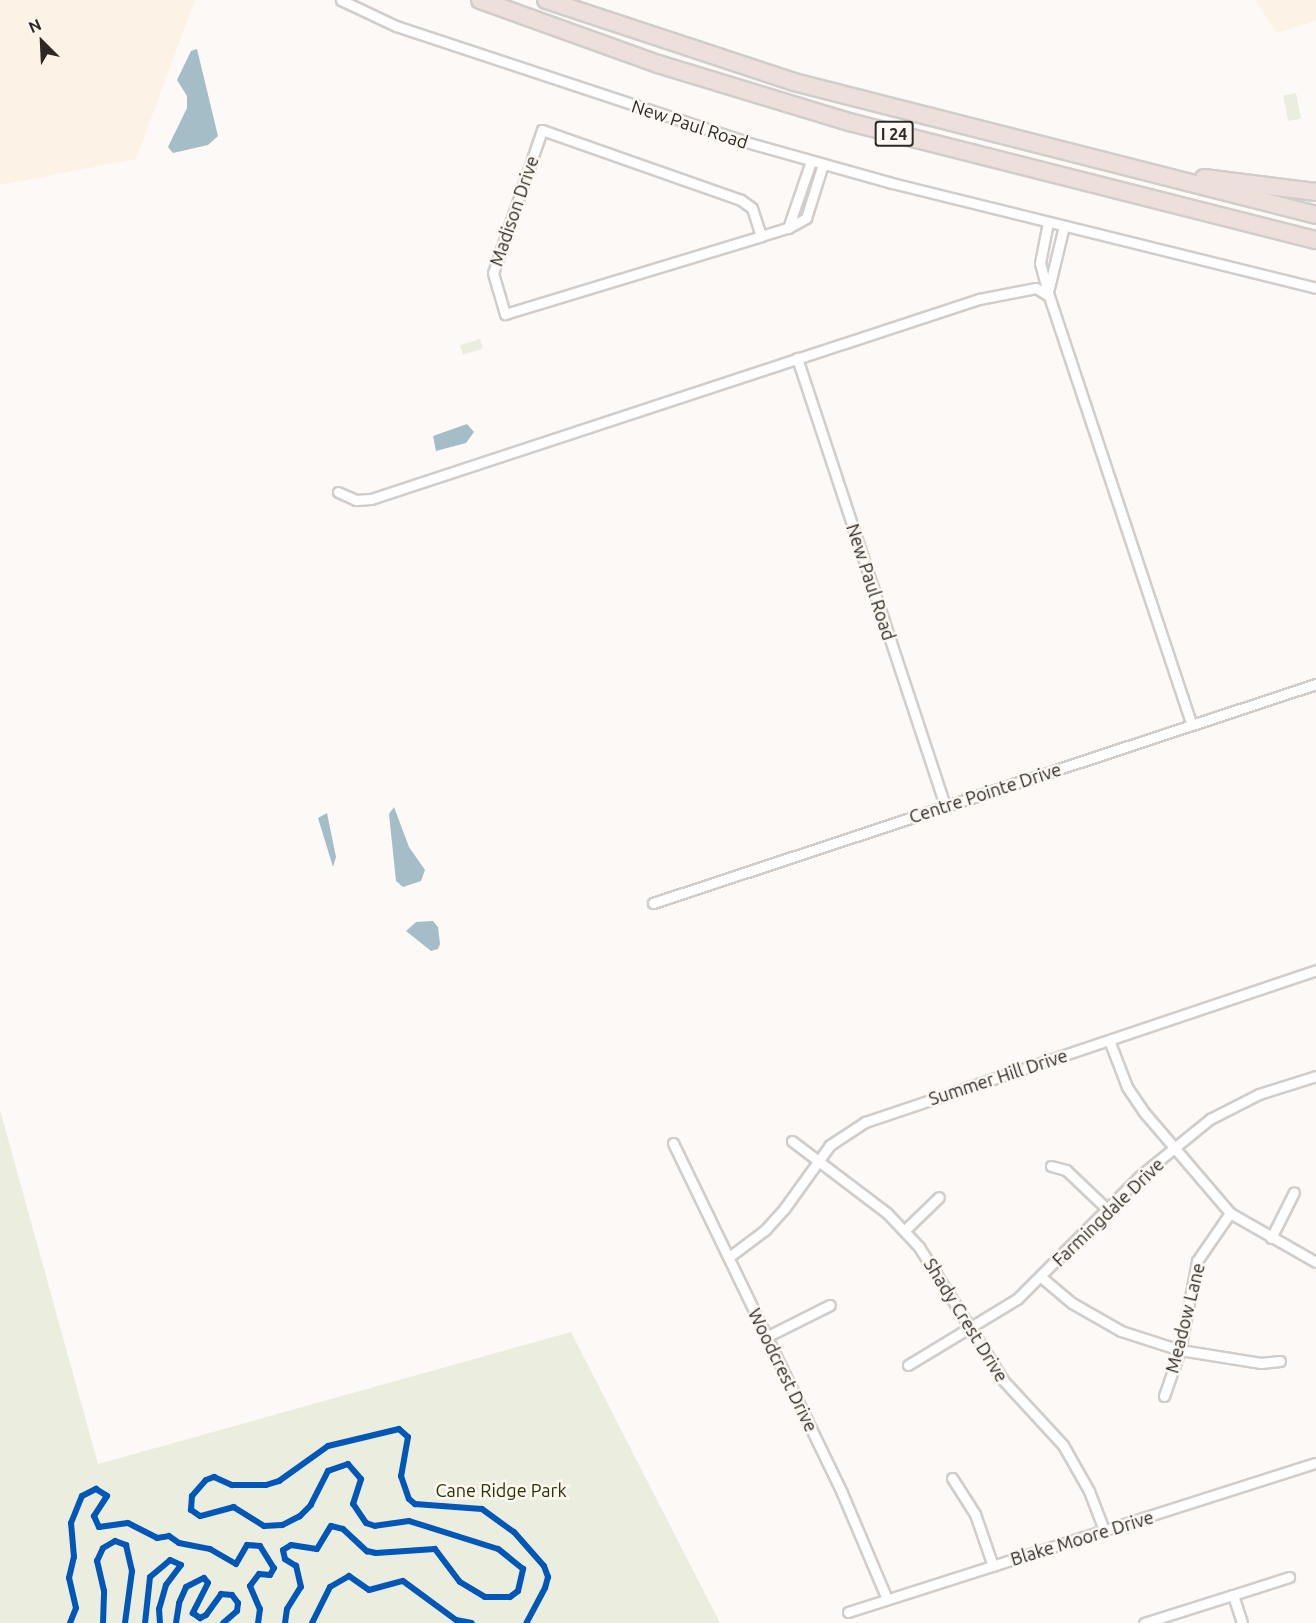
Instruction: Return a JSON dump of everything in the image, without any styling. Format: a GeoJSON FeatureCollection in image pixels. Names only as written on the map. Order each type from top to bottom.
{"type":"FeatureCollection","features":[{"type":"Feature","properties":{"kind":"highway","name":"I 24"},"geometry":{"type":"LineString","coordinates":[[480,0],[658,64],[838,119],[1316,240]]}},
{"type":"Feature","properties":{"kind":"highway","name":"I 24"},"geometry":{"type":"LineString","coordinates":[[546,0],[794,82],[1316,215]]}},
{"type":"Feature","properties":{"kind":"highway"},"geometry":{"type":"LineString","coordinates":[[1105,163],[1316,192]]}},
{"type":"Feature","properties":{"kind":"street","name":"New Paul Road"},"geometry":{"type":"LineString","coordinates":[[341,0],[396,27],[662,116],[811,161],[1316,288]]}},
{"type":"Feature","properties":{"kind":"street","name":"Madison Drive"},"geometry":{"type":"LineString","coordinates":[[762,236],[753,211],[744,201],[542,130],[493,273],[505,314],[762,236],[788,228],[806,218],[823,164]]}},
{"type":"Feature","properties":{"kind":"street"},"geometry":{"type":"LineString","coordinates":[[788,228],[811,161]]}},
{"type":"Feature","properties":{"kind":"street"},"geometry":{"type":"LineString","coordinates":[[802,192],[813,195]]}},
{"type":"Feature","properties":{"kind":"street"},"geometry":{"type":"LineString","coordinates":[[1048,222],[1040,262],[1048,292],[1192,725]]}},
{"type":"Feature","properties":{"kind":"street"},"geometry":{"type":"LineString","coordinates":[[1048,292],[1064,226]]}},
{"type":"Feature","properties":{"kind":"street"},"geometry":{"type":"LineString","coordinates":[[338,492],[356,500],[371,499],[1000,293],[1032,287],[1048,292]]}},
{"type":"Feature","properties":{"kind":"street","name":"New Paul Road"},"geometry":{"type":"LineString","coordinates":[[797,358],[945,806]]}},
{"type":"Feature","properties":{"kind":"street","name":"Centre Pointe Drive"},"geometry":{"type":"LineString","coordinates":[[653,903],[1316,684]]}},
{"type":"Feature","properties":{"kind":"street","name":"Summer Hill Drive"},"geometry":{"type":"LineString","coordinates":[[729,1257],[765,1230],[784,1209],[819,1158],[844,1133],[865,1122],[1316,969]]}},
{"type":"Feature","properties":{"kind":"street"},"geometry":{"type":"LineString","coordinates":[[1109,1040],[1126,1087],[1172,1149],[1230,1213],[1270,1238],[1316,1262]]}},
{"type":"Feature","properties":{"kind":"street","name":"Farmingdale Drive"},"geometry":{"type":"LineString","coordinates":[[908,1365],[1017,1299],[1107,1209],[1172,1149],[1233,1106],[1316,1076]]}},
{"type":"Feature","properties":{"kind":"street","name":"Shady Crest Drive"},"geometry":{"type":"LineString","coordinates":[[792,1141],[819,1158],[905,1230],[933,1266],[1003,1380],[1063,1445],[1089,1491],[1104,1530]]}},
{"type":"Feature","properties":{"kind":"street","name":"Woodcrest Drive"},"geometry":{"type":"LineString","coordinates":[[673,1143],[842,1493],[887,1599]]}},
{"type":"Feature","properties":{"kind":"street"},"geometry":{"type":"LineString","coordinates":[[1051,1166],[1066,1170],[1107,1209]]}},
{"type":"Feature","properties":{"kind":"street"},"geometry":{"type":"LineString","coordinates":[[1270,1238],[1294,1192]]}},
{"type":"Feature","properties":{"kind":"street"},"geometry":{"type":"LineString","coordinates":[[905,1230],[939,1197]]}},
{"type":"Feature","properties":{"kind":"street","name":"Meadow Lane"},"geometry":{"type":"LineString","coordinates":[[1164,1396],[1180,1350],[1197,1261],[1230,1213]]}},
{"type":"Feature","properties":{"kind":"street"},"geometry":{"type":"LineString","coordinates":[[1041,1277],[1094,1319],[1180,1350],[1261,1363],[1281,1361]]}},
{"type":"Feature","properties":{"kind":"street"},"geometry":{"type":"LineString","coordinates":[[768,1336],[830,1305]]}},
{"type":"Feature","properties":{"kind":"street","name":"Blake Moore Drive"},"geometry":{"type":"LineString","coordinates":[[848,1611],[1316,1463]]}},
{"type":"Feature","properties":{"kind":"street"},"geometry":{"type":"LineString","coordinates":[[952,1478],[975,1514],[993,1566]]}},
{"type":"Feature","properties":{"kind":"street"},"geometry":{"type":"LineString","coordinates":[[1144,1623],[1289,1577]]}},
{"type":"Feature","properties":{"kind":"street"},"geometry":{"type":"LineString","coordinates":[[1233,1595],[1242,1623]]}},
{"type":"Feature","properties":{"kind":"shaded area"},"geometry":{"type":"Polygon","coordinates":[[[0,0],[195,0],[136,159],[0,185],[0,0]]]}},
{"type":"Feature","properties":{"kind":"shaded area"},"geometry":{"type":"Polygon","coordinates":[[[1255,0],[1316,0],[1316,21],[1277,33],[1255,0]]]}},
{"type":"Feature","properties":{"kind":"green space"},"geometry":{"type":"Polygon","coordinates":[[[1296,93],[1301,119],[1288,121],[1283,95],[1296,93]]]}},
{"type":"Feature","properties":{"kind":"green space"},"geometry":{"type":"Polygon","coordinates":[[[480,339],[483,349],[463,355],[460,345],[480,339]]]}},
{"type":"Feature","properties":{"kind":"green space","name":"Cane Ridge Park"},"geometry":{"type":"Polygon","coordinates":[[[0,1110],[98,1464],[571,1332],[720,1623],[0,1623],[0,1110]]]}},
{"type":"Feature","properties":{"kind":"water"},"geometry":{"type":"Polygon","coordinates":[[[197,49],[218,136],[208,145],[173,153],[168,147],[187,108],[187,96],[177,80],[191,51],[197,49]]]}},
{"type":"Feature","properties":{"kind":"water"},"geometry":{"type":"Polygon","coordinates":[[[467,424],[474,432],[466,443],[436,451],[433,436],[467,424]]]}},
{"type":"Feature","properties":{"kind":"water"},"geometry":{"type":"Polygon","coordinates":[[[394,807],[409,847],[425,870],[421,881],[403,887],[396,881],[389,814],[394,807]]]}},
{"type":"Feature","properties":{"kind":"water"},"geometry":{"type":"Polygon","coordinates":[[[327,813],[336,857],[333,867],[318,818],[327,813]]]}},
{"type":"Feature","properties":{"kind":"water"},"geometry":{"type":"Polygon","coordinates":[[[433,921],[438,927],[440,944],[438,949],[431,951],[406,931],[416,922],[433,921]]]}},
{"type":"Feature","properties":{"kind":"cycle path"},"geometry":{"type":"LineString","coordinates":[[285,1623],[287,1609],[301,1587],[296,1566],[285,1559],[283,1550],[291,1545],[317,1549],[331,1526],[343,1529],[367,1551],[376,1553],[435,1549],[460,1582],[485,1597],[510,1597],[518,1591],[523,1569],[498,1549],[409,1521],[375,1526],[366,1523],[353,1504],[361,1479],[348,1464],[328,1471],[311,1505],[300,1516],[282,1525],[264,1526],[234,1507],[200,1516],[191,1510],[192,1496],[206,1480],[214,1477],[232,1485],[266,1485],[279,1481],[328,1446],[399,1429],[408,1437],[401,1476],[409,1499],[415,1504],[482,1509],[514,1532],[544,1566],[548,1577],[545,1588],[526,1623]]}},
{"type":"Feature","properties":{"kind":"cycle path"},"geometry":{"type":"LineString","coordinates":[[70,1623],[76,1608],[69,1578],[74,1557],[71,1523],[82,1496],[96,1489],[107,1496],[94,1516],[99,1527],[128,1523],[157,1538],[169,1536],[179,1543],[210,1549],[236,1564],[247,1545],[260,1546],[274,1568],[270,1575],[259,1574],[250,1586],[260,1609],[258,1623]]}},
{"type":"Feature","properties":{"kind":"cycle path"},"geometry":{"type":"LineString","coordinates":[[103,1623],[104,1591],[97,1561],[103,1548],[115,1541],[126,1545],[132,1571],[125,1623]]}},
{"type":"Feature","properties":{"kind":"cycle path"},"geometry":{"type":"LineString","coordinates":[[145,1623],[150,1577],[170,1560],[181,1565],[166,1585],[159,1609],[160,1623]]}},
{"type":"Feature","properties":{"kind":"cycle path"},"geometry":{"type":"LineString","coordinates":[[312,1623],[330,1587],[349,1576],[369,1590],[403,1581],[456,1620],[472,1623]]}},
{"type":"Feature","properties":{"kind":"cycle path"},"geometry":{"type":"LineString","coordinates":[[176,1623],[179,1603],[186,1587],[204,1578],[208,1583],[193,1613],[200,1618],[206,1615],[221,1594],[232,1595],[238,1603],[237,1611],[223,1623]]}}]}
